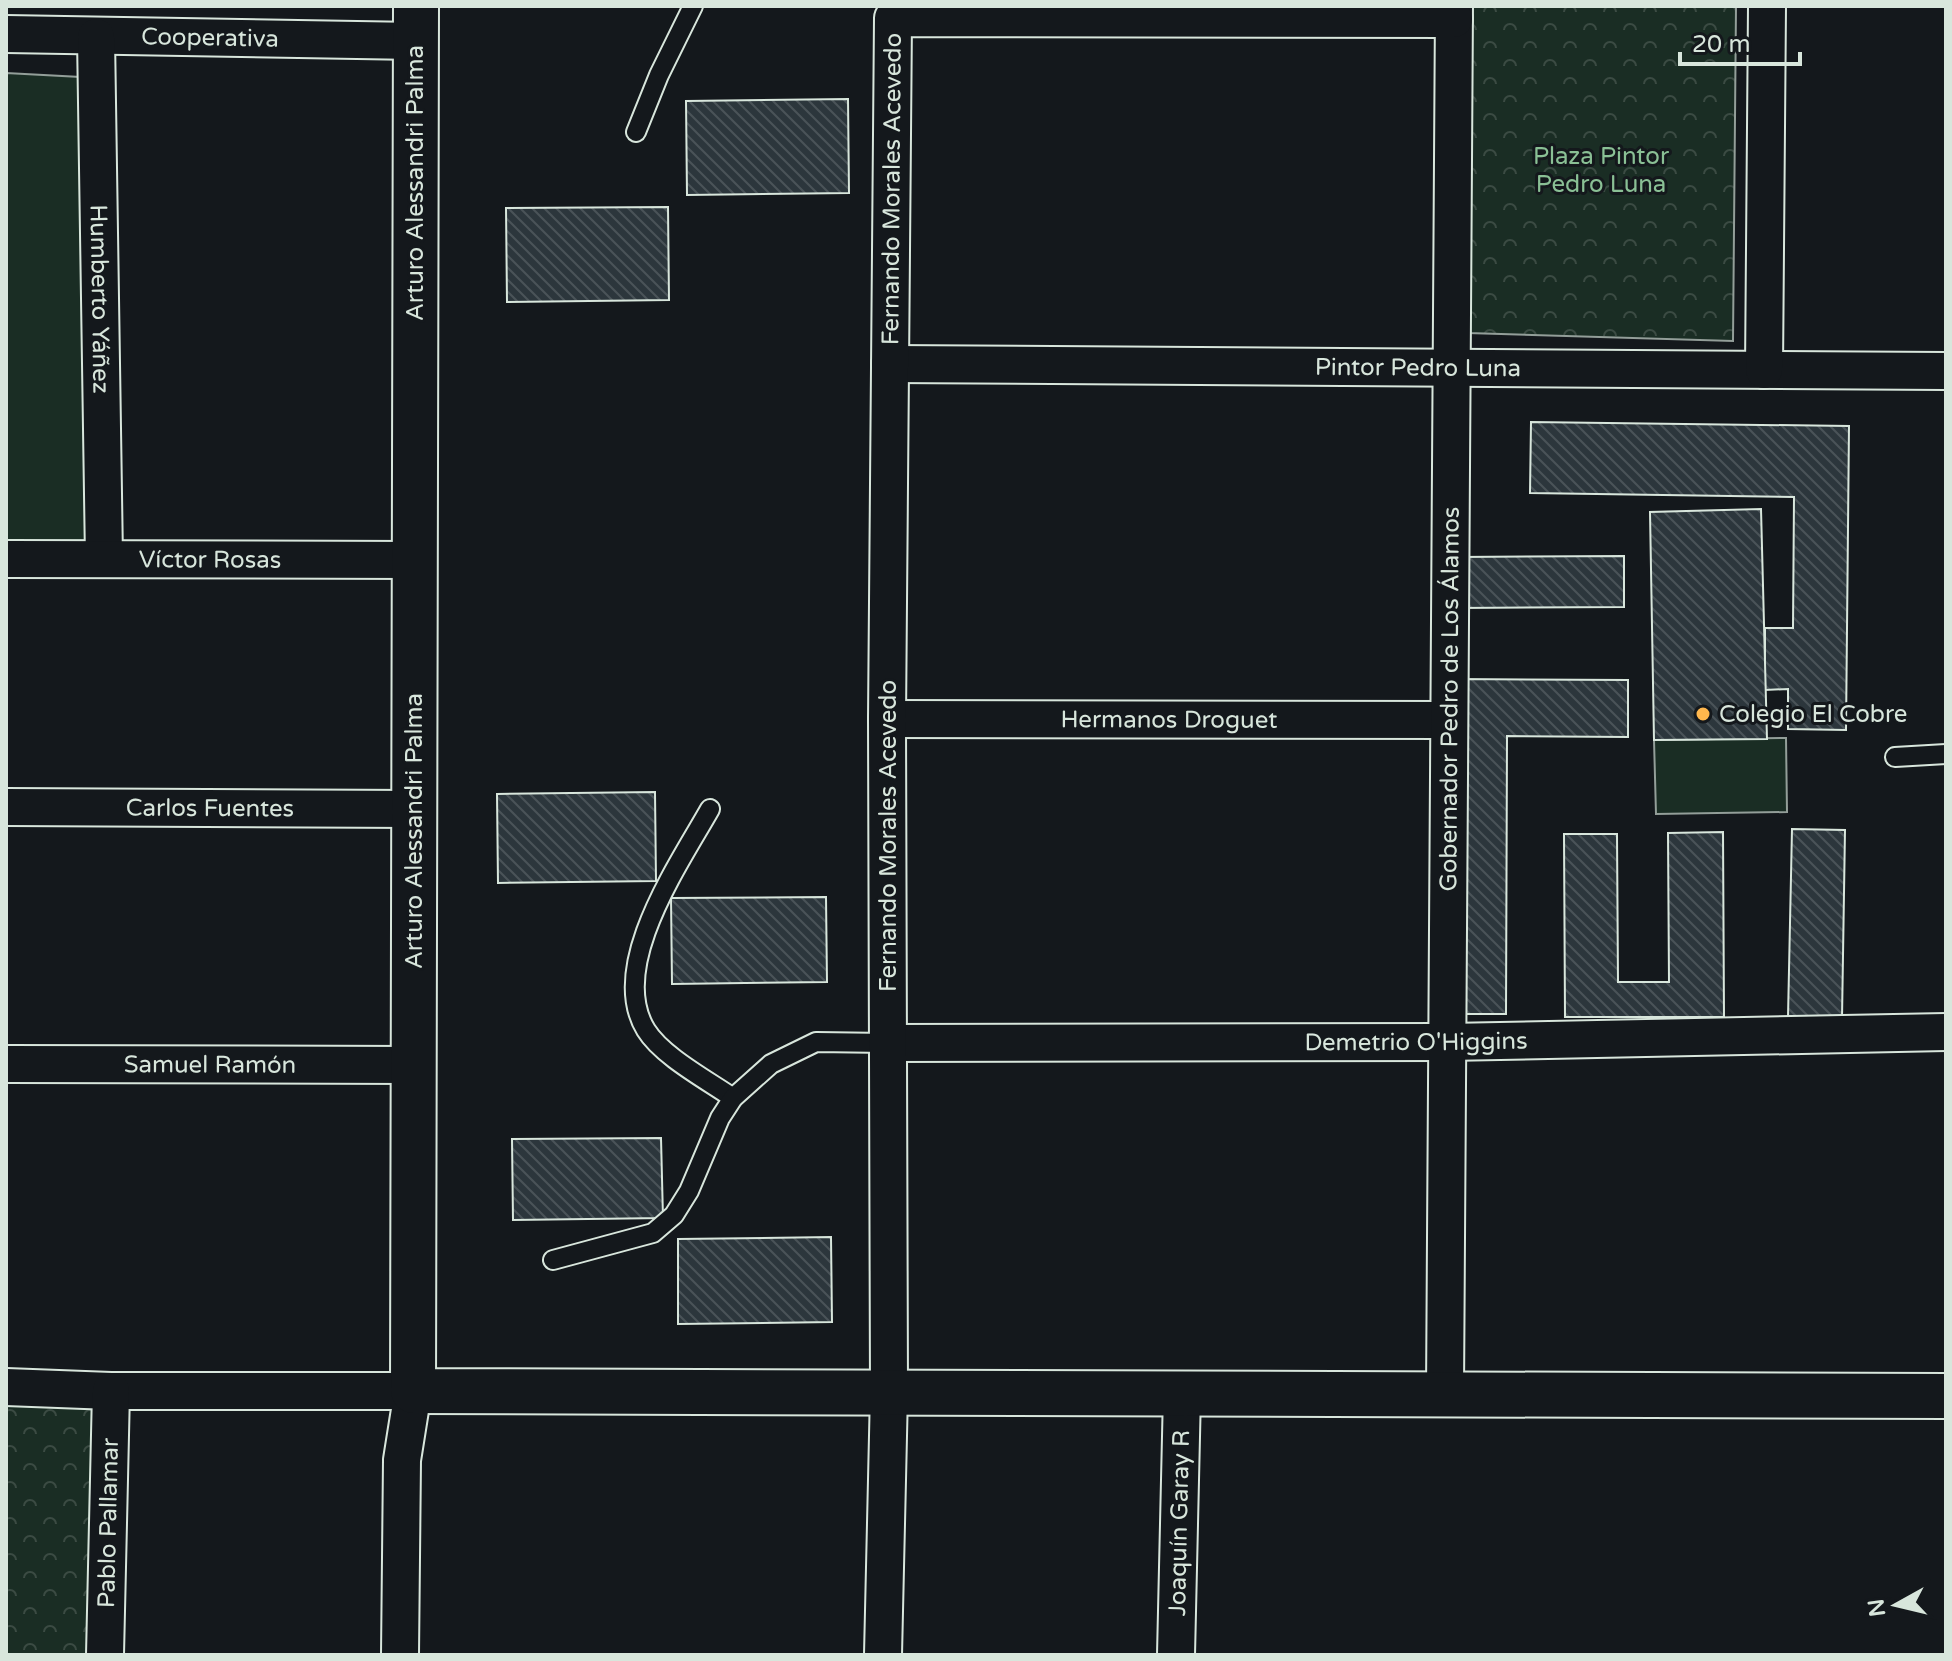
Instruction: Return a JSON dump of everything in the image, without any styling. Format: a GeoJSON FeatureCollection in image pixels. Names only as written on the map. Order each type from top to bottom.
{"type":"FeatureCollection","features":[{"type":"Feature","properties":{"kind":"street"},"geometry":{"type":"LineString","coordinates":[[1764,370],[1767,6]]}},
{"type":"Feature","properties":{"kind":"street"},"geometry":{"type":"LineString","coordinates":[[889,12],[1454,13]]}},
{"type":"Feature","properties":{"kind":"street","name":"Fernando Morales Acevedo"},"geometry":{"type":"LineString","coordinates":[[883,1655],[889,1392],[889,12]]}},
{"type":"Feature","properties":{"kind":"street","name":"Gobernador Pedro de Los Álamos"},"geometry":{"type":"LineString","coordinates":[[1445,1393],[1454,13]]}},
{"type":"Feature","properties":{"kind":"street","name":"Cooperativa"},"geometry":{"type":"LineString","coordinates":[[6,34],[96,37],[416,24]]}},
{"type":"Feature","properties":{"kind":"street","name":"Arturo Alessandri Palma"},"geometry":{"type":"LineString","coordinates":[[400,1655],[402,1460],[413,1391],[416,24]]}},
{"type":"Feature","properties":{"kind":"street","name":"Humberto Yáñez"},"geometry":{"type":"LineString","coordinates":[[96,37],[104,559]]}},
{"type":"Feature","properties":{"kind":"street","name":"Pintor Pedro Luna"},"geometry":{"type":"LineString","coordinates":[[890,364],[1946,371]]}},
{"type":"Feature","properties":{"kind":"street","name":"Víctor Rosas"},"geometry":{"type":"LineString","coordinates":[[6,559],[414,560]]}},
{"type":"Feature","properties":{"kind":"street","name":"Hermanos Droguet"},"geometry":{"type":"LineString","coordinates":[[887,719],[1449,720]]}},
{"type":"Feature","properties":{"kind":"street","name":"Carlos Fuentes"},"geometry":{"type":"LineString","coordinates":[[6,807],[414,809]]}},
{"type":"Feature","properties":{"kind":"street","name":"Demetrio O'Higgins"},"geometry":{"type":"LineString","coordinates":[[888,1043],[1448,1042],[1946,1032]]}},
{"type":"Feature","properties":{"kind":"street","name":"Samuel Ramón"},"geometry":{"type":"LineString","coordinates":[[6,1064],[414,1065]]}},
{"type":"Feature","properties":{"kind":"street"},"geometry":{"type":"LineString","coordinates":[[6,1387],[111,1391],[1946,1396]]}},
{"type":"Feature","properties":{"kind":"street","name":"Pablo Pallamar"},"geometry":{"type":"LineString","coordinates":[[105,1655],[111,1391]]}},
{"type":"Feature","properties":{"kind":"street","name":"Joaquín Garay R"},"geometry":{"type":"LineString","coordinates":[[1176,1655],[1182,1393]]}},
{"type":"Feature","properties":{"kind":"lane"},"geometry":{"type":"LineString","coordinates":[[636,132],[659,75],[693,6]]}},
{"type":"Feature","properties":{"kind":"lane"},"geometry":{"type":"LineString","coordinates":[[1895,757],[1946,754]]}},
{"type":"Feature","properties":{"kind":"lane"},"geometry":{"type":"LineString","coordinates":[[710,809],[658,902],[640,945],[635,998],[646,1030],[661,1045],[733,1098]]}},
{"type":"Feature","properties":{"kind":"lane"},"geometry":{"type":"LineString","coordinates":[[553,1260],[653,1233],[674,1215],[689,1191],[720,1118],[733,1098],[771,1064],[816,1042],[888,1043]]}},
{"type":"Feature","properties":{"kind":"green space","name":"Plaza Pintor Pedro Luna"},"geometry":{"type":"Polygon","coordinates":[[[1468,6],[1736,6],[1733,341],[1468,333],[1468,6]]]}},
{"type":"Feature","properties":{"kind":"green space"},"geometry":{"type":"Polygon","coordinates":[[[6,73],[99,78],[101,546],[6,548],[6,73]]]}},
{"type":"Feature","properties":{"kind":"green space"},"geometry":{"type":"Polygon","coordinates":[[[1786,738],[1787,812],[1656,814],[1654,740],[1786,738]]]}},
{"type":"Feature","properties":{"kind":"green space"},"geometry":{"type":"Polygon","coordinates":[[[6,1405],[97,1406],[89,1655],[6,1655],[6,1405]]]}},
{"type":"Feature","properties":{"kind":"building"},"geometry":{"type":"Polygon","coordinates":[[[848,99],[849,193],[687,195],[686,101],[848,99]]]}},
{"type":"Feature","properties":{"kind":"building"},"geometry":{"type":"Polygon","coordinates":[[[668,207],[669,300],[507,302],[506,208],[668,207]]]}},
{"type":"Feature","properties":{"kind":"building"},"geometry":{"type":"Polygon","coordinates":[[[1531,422],[1849,426],[1846,730],[1788,729],[1788,689],[1765,690],[1765,628],[1793,628],[1794,497],[1530,493],[1531,422]]]}},
{"type":"Feature","properties":{"kind":"building"},"geometry":{"type":"Polygon","coordinates":[[[1761,509],[1767,739],[1654,740],[1650,512],[1761,509]]]}},
{"type":"Feature","properties":{"kind":"building"},"geometry":{"type":"Polygon","coordinates":[[[1624,556],[1624,607],[1459,608],[1458,557],[1624,556]]]}},
{"type":"Feature","properties":{"kind":"building"},"geometry":{"type":"Polygon","coordinates":[[[1455,679],[1628,680],[1628,737],[1507,736],[1506,1014],[1454,1014],[1455,679]]]}},
{"type":"Feature","properties":{"kind":"building"},"geometry":{"type":"Polygon","coordinates":[[[655,792],[656,881],[498,883],[497,794],[655,792]]]}},
{"type":"Feature","properties":{"kind":"building"},"geometry":{"type":"Polygon","coordinates":[[[1792,829],[1845,830],[1842,1018],[1788,1017],[1792,829]]]}},
{"type":"Feature","properties":{"kind":"building"},"geometry":{"type":"Polygon","coordinates":[[[1723,832],[1724,1017],[1565,1017],[1564,834],[1617,834],[1618,982],[1669,982],[1668,833],[1723,832]]]}},
{"type":"Feature","properties":{"kind":"building"},"geometry":{"type":"Polygon","coordinates":[[[826,897],[827,982],[672,984],[671,898],[826,897]]]}},
{"type":"Feature","properties":{"kind":"building"},"geometry":{"type":"Polygon","coordinates":[[[661,1138],[663,1218],[513,1220],[512,1139],[661,1138]]]}},
{"type":"Feature","properties":{"kind":"building"},"geometry":{"type":"Polygon","coordinates":[[[831,1237],[832,1322],[678,1324],[678,1239],[831,1237]]]}},
{"type":"Feature","properties":{"kind":"place","name":"Colegio El Cobre"},"geometry":{"type":"Point","coordinates":[1703,714]}}]}
